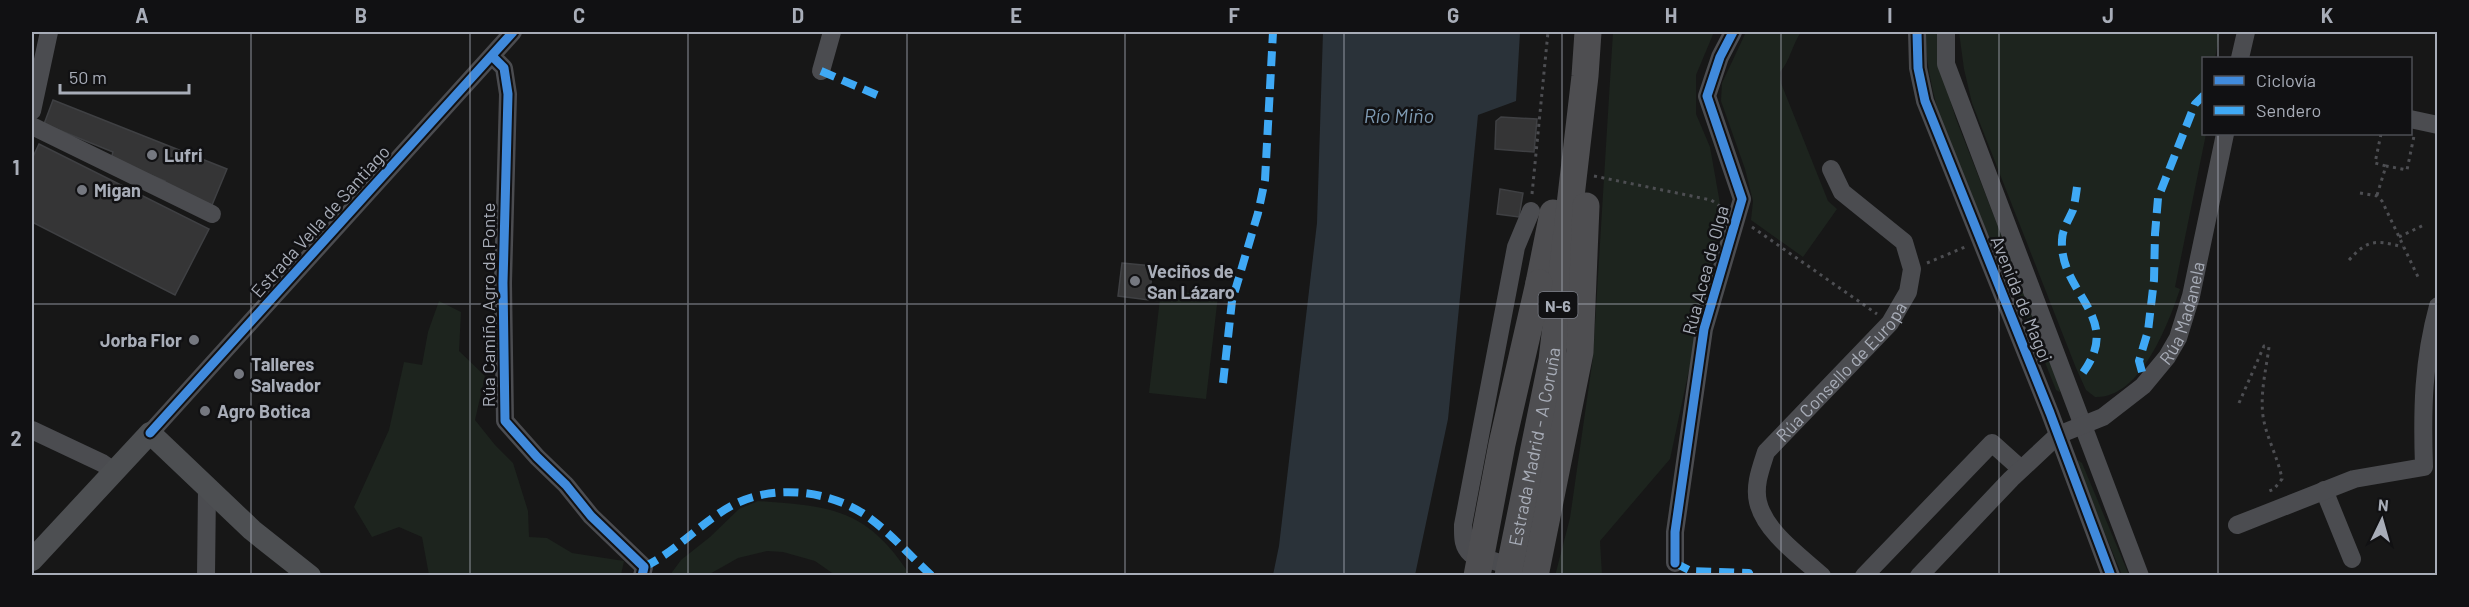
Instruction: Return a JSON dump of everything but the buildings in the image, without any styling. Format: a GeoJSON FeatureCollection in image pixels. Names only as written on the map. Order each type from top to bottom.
{"type":"FeatureCollection","features":[{"type":"Feature","properties":{"kind":"highway"},"geometry":{"type":"LineString","coordinates":[[1477,576],[1502,444],[1539,283],[1560,177],[1567,106],[1581,32]]}},
{"type":"Feature","properties":{"kind":"highway","name":"Estrada Madrid - A Coruña"},"geometry":{"type":"LineString","coordinates":[[1509,571],[1552,360],[1585,76],[1588,32]]}},
{"type":"Feature","properties":{"kind":"highway"},"geometry":{"type":"LineString","coordinates":[[1535,576],[1580,352],[1588,175],[1602,32]]}},
{"type":"Feature","properties":{"kind":"main road","name":"Estrada Vella de Santiago"},"geometry":{"type":"LineString","coordinates":[[32,560],[150,433]]}},
{"type":"Feature","properties":{"kind":"main road"},"geometry":{"type":"LineString","coordinates":[[150,433],[266,542],[310,576]]}},
{"type":"Feature","properties":{"kind":"street"},"geometry":{"type":"LineString","coordinates":[[32,111],[49,32]]}},
{"type":"Feature","properties":{"kind":"street"},"geometry":{"type":"LineString","coordinates":[[821,71],[832,32]]}},
{"type":"Feature","properties":{"kind":"street","name":"Rúa Acea de Olga"},"geometry":{"type":"LineString","coordinates":[[1675,563],[1675,532],[1704,329],[1742,199],[1707,96],[1720,57],[1733,32]]}},
{"type":"Feature","properties":{"kind":"street","name":"Avenida de Magoi"},"geometry":{"type":"LineString","coordinates":[[1917,32],[1918,68],[1925,101],[2058,435],[2111,576]]}},
{"type":"Feature","properties":{"kind":"street","name":"Avenida de Magoi"},"geometry":{"type":"LineString","coordinates":[[1946,32],[1946,64],[2140,576]]}},
{"type":"Feature","properties":{"kind":"street"},"geometry":{"type":"LineString","coordinates":[[2240,57],[2246,32]]}},
{"type":"Feature","properties":{"kind":"street","name":"Estrada Vella de Santiago"},"geometry":{"type":"LineString","coordinates":[[150,433],[499,41]]}},
{"type":"Feature","properties":{"kind":"street","name":"Rúa Camiño Agro da Ponte"},"geometry":{"type":"LineString","coordinates":[[499,41],[508,94],[503,283],[505,421],[566,485],[591,516],[644,567],[642,576]]}},
{"type":"Feature","properties":{"kind":"street"},"geometry":{"type":"LineString","coordinates":[[2413,125],[2438,125]]}},
{"type":"Feature","properties":{"kind":"street"},"geometry":{"type":"LineString","coordinates":[[32,126],[212,214]]}},
{"type":"Feature","properties":{"kind":"street","name":"Rúa Madanela"},"geometry":{"type":"LineString","coordinates":[[2058,435],[2103,417],[2143,386],[2167,357],[2178,338],[2191,296],[2225,135]]}},
{"type":"Feature","properties":{"kind":"street","name":"Rúa Consello de Europa"},"geometry":{"type":"LineString","coordinates":[[1822,576],[1777,534],[1761,512],[1758,502],[1758,474],[1766,452],[1890,323],[1908,292],[1912,269],[1904,242],[1842,192],[1831,169]]}},
{"type":"Feature","properties":{"kind":"street"},"geometry":{"type":"LineString","coordinates":[[1509,571],[1467,550],[1464,544],[1463,525],[1516,248],[1531,211]]}},
{"type":"Feature","properties":{"kind":"street"},"geometry":{"type":"LineString","coordinates":[[2237,525],[2368,475],[2424,467],[2422,397],[2428,341],[2438,306]]}},
{"type":"Feature","properties":{"kind":"street"},"geometry":{"type":"LineString","coordinates":[[32,430],[102,463],[115,472]]}},
{"type":"Feature","properties":{"kind":"street"},"geometry":{"type":"LineString","coordinates":[[1919,576],[2021,469],[2058,435]]}},
{"type":"Feature","properties":{"kind":"street"},"geometry":{"type":"LineString","coordinates":[[1864,576],[1992,442],[2021,469]]}},
{"type":"Feature","properties":{"kind":"street"},"geometry":{"type":"LineString","coordinates":[[206,576],[207,489]]}},
{"type":"Feature","properties":{"kind":"street"},"geometry":{"type":"LineString","coordinates":[[2325,490],[2352,559]]}},
{"type":"Feature","properties":{"kind":"path"},"geometry":{"type":"LineString","coordinates":[[1531,211],[1548,32]]}},
{"type":"Feature","properties":{"kind":"path"},"geometry":{"type":"LineString","coordinates":[[2380,135],[2374,163],[2407,170],[2412,135]]}},
{"type":"Feature","properties":{"kind":"path"},"geometry":{"type":"LineString","coordinates":[[2386,166],[2377,196],[2419,279]]}},
{"type":"Feature","properties":{"kind":"path"},"geometry":{"type":"LineString","coordinates":[[1588,175],[1711,200],[1730,213]]}},
{"type":"Feature","properties":{"kind":"path"},"geometry":{"type":"LineString","coordinates":[[2360,193],[2377,196]]}},
{"type":"Feature","properties":{"kind":"path"},"geometry":{"type":"LineString","coordinates":[[1747,224],[1881,317]]}},
{"type":"Feature","properties":{"kind":"path"},"geometry":{"type":"LineString","coordinates":[[2399,237],[2426,224]]}},
{"type":"Feature","properties":{"kind":"path"},"geometry":{"type":"LineString","coordinates":[[2349,260],[2360,248],[2370,242],[2385,242],[2404,247]]}},
{"type":"Feature","properties":{"kind":"path"},"geometry":{"type":"LineString","coordinates":[[1922,265],[1970,245]]}},
{"type":"Feature","properties":{"kind":"path"},"geometry":{"type":"LineString","coordinates":[[2239,403],[2264,346],[2269,347],[2262,399],[2264,419],[2279,461],[2282,479],[2274,489],[2260,496]]}},
{"type":"Feature","properties":{"kind":"shaded area"},"geometry":{"type":"Polygon","coordinates":[[[1613,32],[1714,32],[1696,75],[1696,114],[1710,147],[1722,215],[1670,459],[1600,541],[1602,575],[1555,576],[1570,518],[1593,357],[1613,32]]]}},
{"type":"Feature","properties":{"kind":"shaded area"},"geometry":{"type":"Polygon","coordinates":[[[1746,32],[1801,32],[1780,72],[1781,83],[1828,201],[1837,209],[1803,257],[1751,220],[1753,201],[1745,169],[1721,101],[1722,83],[1746,32]]]}},
{"type":"Feature","properties":{"kind":"shaded area"},"geometry":{"type":"Polygon","coordinates":[[[1925,32],[1938,32],[1948,93],[1956,119],[2059,382],[2060,392],[2056,390],[1947,139],[1936,104],[1925,32]]]}},
{"type":"Feature","properties":{"kind":"shaded area"},"geometry":{"type":"Polygon","coordinates":[[[1959,32],[2220,32],[2215,57],[2202,57],[2202,135],[2206,135],[2175,287],[2180,289],[2160,340],[2150,357],[2126,386],[2111,394],[2095,397],[2086,390],[2076,368],[1972,103],[1959,32]]]}},
{"type":"Feature","properties":{"kind":"shaded area"},"geometry":{"type":"Polygon","coordinates":[[[1161,290],[1218,296],[1206,399],[1149,393],[1161,290]]]}},
{"type":"Feature","properties":{"kind":"shaded area"},"geometry":{"type":"Polygon","coordinates":[[[439,301],[461,312],[459,351],[485,376],[475,420],[513,463],[528,511],[529,537],[547,538],[572,553],[624,561],[621,575],[429,575],[422,537],[399,527],[372,537],[354,507],[389,430],[404,362],[422,365],[428,332],[439,301]]]}},
{"type":"Feature","properties":{"kind":"shaded area"},"geometry":{"type":"Polygon","coordinates":[[[2078,460],[2082,463],[2129,575],[2122,575],[2076,464],[2078,460]]]}},
{"type":"Feature","properties":{"kind":"shaded area"},"geometry":{"type":"Polygon","coordinates":[[[758,501],[807,505],[846,515],[879,536],[910,575],[835,575],[815,561],[783,552],[767,551],[738,558],[708,575],[670,575],[681,560],[710,537],[739,509],[758,501]]]}},
{"type":"Feature","properties":{"kind":"water","name":"Río Miño"},"geometry":{"type":"Polygon","coordinates":[[[1323,32],[1520,32],[1516,101],[1478,115],[1448,419],[1415,575],[1273,575],[1279,546],[1317,223],[1323,32]]]}},
{"type":"Feature","properties":{"kind":"marked path"},"geometry":{"type":"LineString","coordinates":[[1223,383],[1232,301],[1258,213],[1265,180],[1273,32]]}},
{"type":"Feature","properties":{"kind":"marked path"},"geometry":{"type":"LineString","coordinates":[[821,71],[877,95]]}},
{"type":"Feature","properties":{"kind":"marked path"},"geometry":{"type":"LineString","coordinates":[[2142,372],[2139,361],[2148,331],[2154,280],[2158,198],[2195,104],[2202,97]]}},
{"type":"Feature","properties":{"kind":"marked path"},"geometry":{"type":"LineString","coordinates":[[2077,187],[2073,210],[2062,236],[2064,260],[2070,277],[2095,323],[2097,339],[2092,358],[2078,379]]}},
{"type":"Feature","properties":{"kind":"marked path"},"geometry":{"type":"LineString","coordinates":[[644,567],[733,505],[749,498],[782,492],[817,495],[864,514],[891,536],[932,576]]}},
{"type":"Feature","properties":{"kind":"marked path"},"geometry":{"type":"LineString","coordinates":[[1675,563],[1691,571],[1749,573],[1750,576]]}},
{"type":"Feature","properties":{"kind":"cycle path"},"geometry":{"type":"LineString","coordinates":[[150,433],[513,32]]}},
{"type":"Feature","properties":{"kind":"cycle path"},"geometry":{"type":"LineString","coordinates":[[1675,563],[1675,532],[1704,329],[1742,199],[1707,96],[1720,57],[1733,32]]}},
{"type":"Feature","properties":{"kind":"cycle path"},"geometry":{"type":"LineString","coordinates":[[1917,32],[1918,68],[1925,101],[2050,413],[2111,576]]}},
{"type":"Feature","properties":{"kind":"cycle path"},"geometry":{"type":"LineString","coordinates":[[492,56],[504,68],[508,94],[503,283],[505,421],[566,485],[591,516],[644,567],[642,576]]}},
{"type":"Feature","properties":{"kind":"place","name":"Lufri"},"geometry":{"type":"Point","coordinates":[152,155]}},
{"type":"Feature","properties":{"kind":"place","name":"Migan"},"geometry":{"type":"Point","coordinates":[82,190]}},
{"type":"Feature","properties":{"kind":"place","name":"Veciños de San Lázaro"},"geometry":{"type":"Point","coordinates":[1135,281]}},
{"type":"Feature","properties":{"kind":"place","name":"Jorba Flor"},"geometry":{"type":"Point","coordinates":[194,340]}},
{"type":"Feature","properties":{"kind":"place","name":"Talleres Salvador"},"geometry":{"type":"Point","coordinates":[239,374]}},
{"type":"Feature","properties":{"kind":"place","name":"Agro Botica"},"geometry":{"type":"Point","coordinates":[205,411]}}]}
